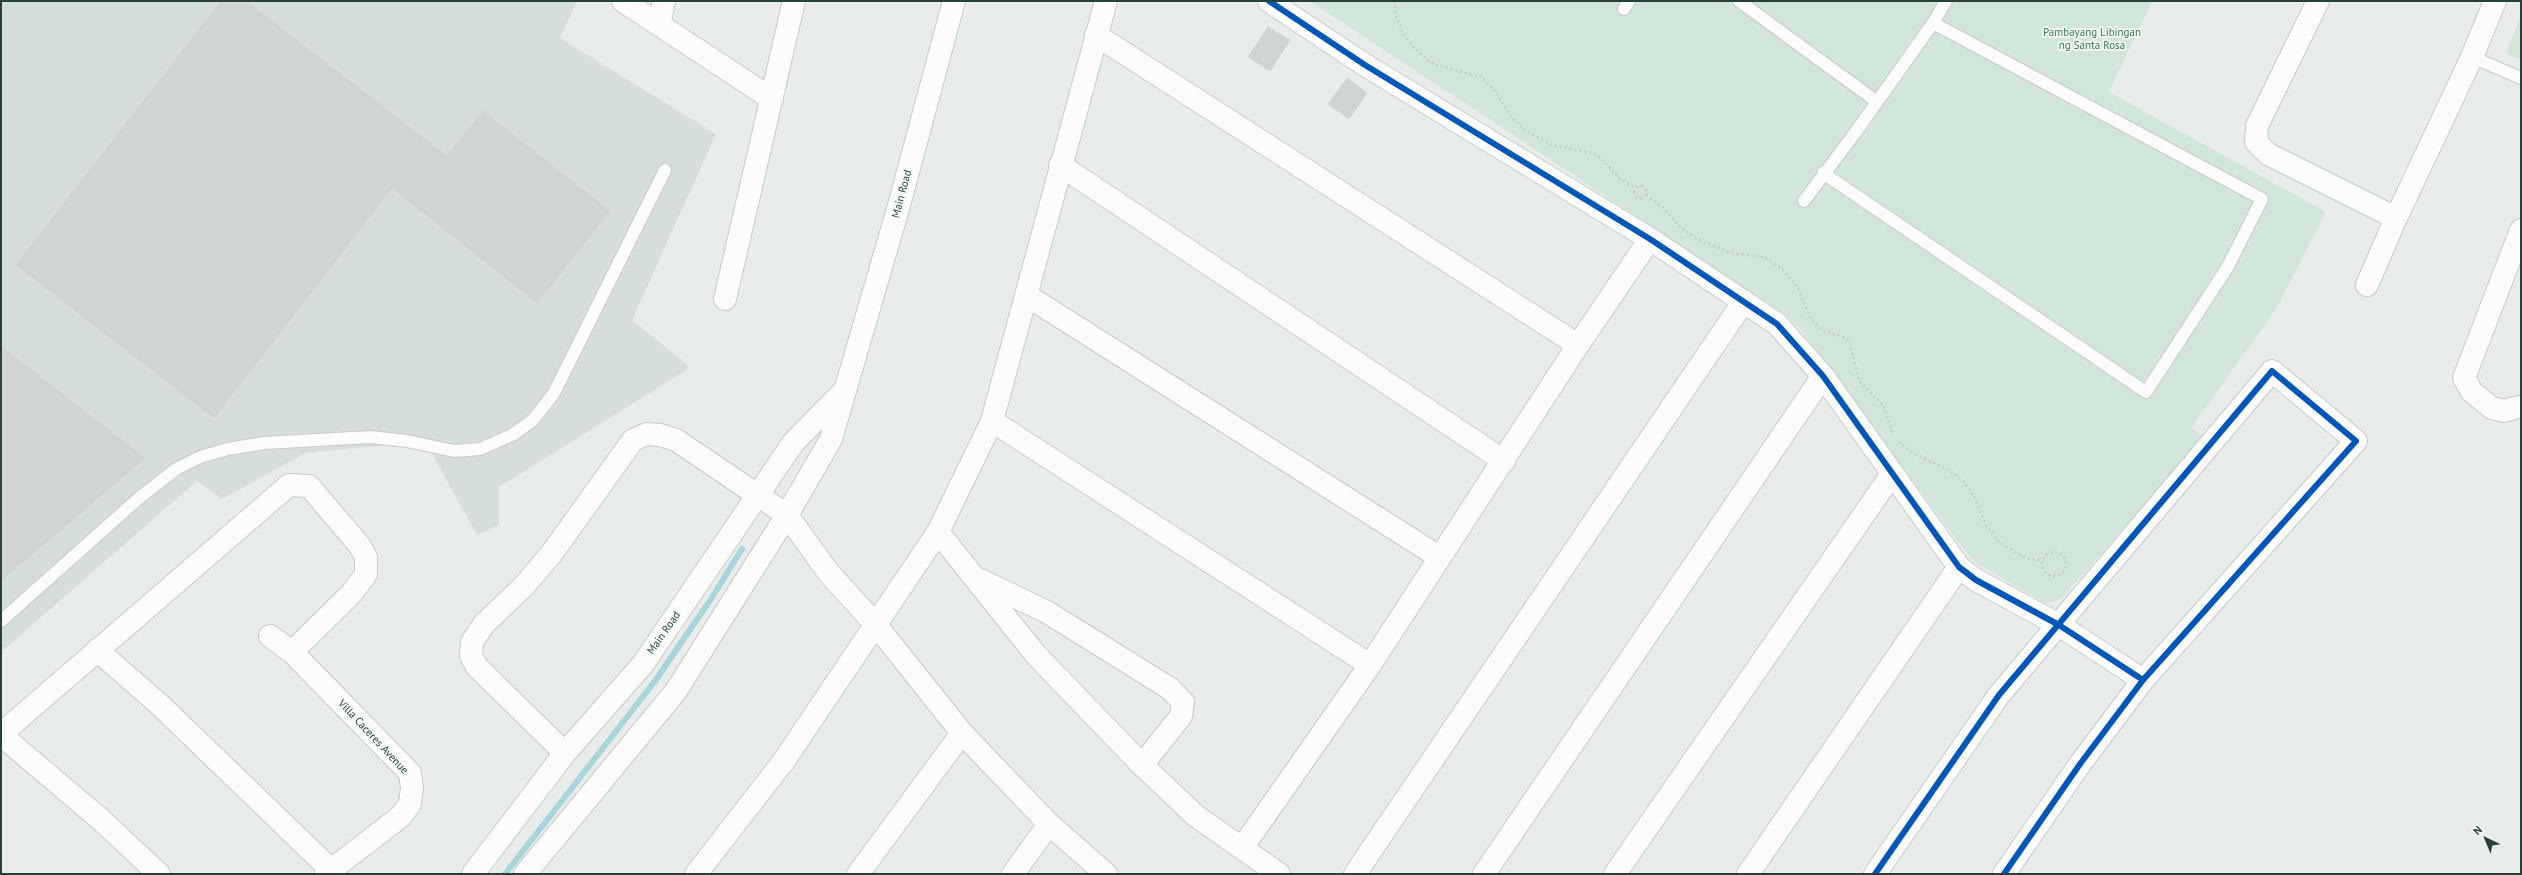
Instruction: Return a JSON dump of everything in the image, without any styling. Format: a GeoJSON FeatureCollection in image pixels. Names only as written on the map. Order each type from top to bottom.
{"type":"FeatureCollection","features":[{"type":"Feature","properties":{"kind":"street"},"geometry":{"type":"LineString","coordinates":[[623,1],[772,100]]}},
{"type":"Feature","properties":{"kind":"street"},"geometry":{"type":"LineString","coordinates":[[659,25],[664,1]]}},
{"type":"Feature","properties":{"kind":"street"},"geometry":{"type":"LineString","coordinates":[[725,300],[794,1]]}},
{"type":"Feature","properties":{"kind":"street","name":"Main Road"},"geometry":{"type":"LineString","coordinates":[[525,874],[676,691],[787,515],[831,439],[847,387],[954,1]]}},
{"type":"Feature","properties":{"kind":"street"},"geometry":{"type":"LineString","coordinates":[[696,874],[783,762],[938,532],[992,421],[1060,165],[1106,1]]}},
{"type":"Feature","properties":{"kind":"street"},"geometry":{"type":"LineString","coordinates":[[1269,1],[1365,66],[1650,239],[1777,324],[1823,376],[1959,567],[1976,580],[2059,625],[2143,680]]}},
{"type":"Feature","properties":{"kind":"street"},"geometry":{"type":"LineString","coordinates":[[2318,1],[2257,126],[2256,142],[2268,154],[2396,218]]}},
{"type":"Feature","properties":{"kind":"street"},"geometry":{"type":"LineString","coordinates":[[2368,285],[2396,218],[2472,57],[2495,1]]}},
{"type":"Feature","properties":{"kind":"street"},"geometry":{"type":"LineString","coordinates":[[1096,36],[1578,345]]}},
{"type":"Feature","properties":{"kind":"street"},"geometry":{"type":"LineString","coordinates":[[1060,165],[1504,461]]}},
{"type":"Feature","properties":{"kind":"street"},"geometry":{"type":"LineString","coordinates":[[2518,407],[2504,411],[2492,408],[2472,392],[2464,378],[2521,230]]}},
{"type":"Feature","properties":{"kind":"street"},"geometry":{"type":"LineString","coordinates":[[1242,848],[1370,665],[1578,345],[1650,239]]}},
{"type":"Feature","properties":{"kind":"street"},"geometry":{"type":"LineString","coordinates":[[1026,295],[1439,557]]}},
{"type":"Feature","properties":{"kind":"street"},"geometry":{"type":"LineString","coordinates":[[1355,874],[1744,301]]}},
{"type":"Feature","properties":{"kind":"street"},"geometry":{"type":"LineString","coordinates":[[1875,874],[1999,695],[2272,371],[2356,441],[2143,680],[2080,764],[2004,874]]}},
{"type":"Feature","properties":{"kind":"street"},"geometry":{"type":"LineString","coordinates":[[1484,874],[1823,376]]}},
{"type":"Feature","properties":{"kind":"street","name":"Main Road"},"geometry":{"type":"LineString","coordinates":[[473,874],[565,753],[643,664],[756,495],[793,443],[847,387]]}},
{"type":"Feature","properties":{"kind":"street"},"geometry":{"type":"LineString","coordinates":[[992,421],[1370,665]]}},
{"type":"Feature","properties":{"kind":"street"},"geometry":{"type":"LineString","coordinates":[[565,753],[477,667],[471,656],[472,642],[484,624],[552,553],[633,440],[647,434],[676,440],[787,515],[828,572],[876,625],[962,732],[1049,824],[1106,874]]}},
{"type":"Feature","properties":{"kind":"street"},"geometry":{"type":"LineString","coordinates":[[1615,874],[1892,474]]}},
{"type":"Feature","properties":{"kind":"street"},"geometry":{"type":"LineString","coordinates":[[159,874],[100,819],[1,735],[97,650],[289,485],[309,486],[360,546],[366,557],[366,574],[352,593],[292,652]]}},
{"type":"Feature","properties":{"kind":"street"},"geometry":{"type":"LineString","coordinates":[[938,532],[1036,655],[1142,765],[1196,816],[1279,874]]}},
{"type":"Feature","properties":{"kind":"street"},"geometry":{"type":"LineString","coordinates":[[1748,874],[1959,567]]}},
{"type":"Feature","properties":{"kind":"street"},"geometry":{"type":"LineString","coordinates":[[976,579],[1047,612],[1169,688],[1183,702],[1181,716],[1142,765]]}},
{"type":"Feature","properties":{"kind":"street","name":"Villa Caceres Avenue"},"geometry":{"type":"LineString","coordinates":[[270,636],[292,652],[410,773],[412,788],[410,804],[400,817],[328,872]]}},
{"type":"Feature","properties":{"kind":"street"},"geometry":{"type":"LineString","coordinates":[[97,650],[160,704],[328,872]]}},
{"type":"Feature","properties":{"kind":"street"},"geometry":{"type":"LineString","coordinates":[[858,874],[962,732]]}},
{"type":"Feature","properties":{"kind":"street"},"geometry":{"type":"LineString","coordinates":[[1013,874],[1049,824]]}},
{"type":"Feature","properties":{"kind":"lane"},"geometry":{"type":"LineString","coordinates":[[1739,1],[1876,101]]}},
{"type":"Feature","properties":{"kind":"lane"},"geometry":{"type":"LineString","coordinates":[[1804,200],[1823,173],[1855,133],[1876,101],[1933,23],[1946,1]]}},
{"type":"Feature","properties":{"kind":"lane"},"geometry":{"type":"LineString","coordinates":[[1823,173],[2146,392],[2227,268],[2262,199],[1933,23]]}},
{"type":"Feature","properties":{"kind":"lane"},"geometry":{"type":"LineString","coordinates":[[2472,57],[2521,78]]}},
{"type":"Feature","properties":{"kind":"lane"},"geometry":{"type":"LineString","coordinates":[[1,621],[139,498],[176,469],[200,457],[228,449],[264,443],[370,437],[407,440],[454,451],[480,449],[512,435],[533,420],[554,393],[665,170]]}},
{"type":"Feature","properties":{"kind":"path"},"geometry":{"type":"LineString","coordinates":[[1394,1],[1396,16],[1404,33],[1414,48],[1428,60],[1436,65],[1482,77],[1495,90],[1512,118],[1526,131],[1552,145],[1592,153],[1601,158],[1620,179],[1635,188]]}},
{"type":"Feature","properties":{"kind":"path"},"geometry":{"type":"LineString","coordinates":[[1635,188],[1640,185],[1644,186],[1647,190],[1646,195]]}},
{"type":"Feature","properties":{"kind":"path"},"geometry":{"type":"LineString","coordinates":[[1635,188],[1636,196],[1642,198],[1646,195]]}},
{"type":"Feature","properties":{"kind":"path"},"geometry":{"type":"LineString","coordinates":[[1646,195],[1662,208],[1681,228],[1701,241],[1731,253],[1764,257],[1781,268],[1797,286],[1811,319],[1817,326],[1824,331],[1846,338],[1850,344],[1859,381],[1884,406],[1890,426],[1899,444],[1915,454],[1950,470],[1962,480],[1973,494],[1986,525],[1998,541],[2025,558],[2043,561]]}},
{"type":"Feature","properties":{"kind":"path"},"geometry":{"type":"LineString","coordinates":[[2058,552],[2065,557],[2067,564],[2063,572],[2053,576],[2046,572],[2043,561],[2047,554],[2058,552]]}},
{"type":"Feature","properties":{"kind":"shaded area"},"geometry":{"type":"Polygon","coordinates":[[[1,1],[577,1],[560,38],[716,134],[632,320],[689,366],[685,371],[499,487],[499,525],[477,535],[430,450],[409,443],[306,453],[222,499],[197,481],[1,652],[1,1]]]}},
{"type":"Feature","properties":{"kind":"green space","name":"Pambayang Libingan ng Santa Rosa"},"geometry":{"type":"Polygon","coordinates":[[[1310,1],[2152,1],[2109,92],[2326,212],[2277,308],[2192,427],[2204,437],[2063,597],[2054,602],[2045,603],[1979,565],[1968,555],[1800,329],[1787,316],[1310,1]]]}},
{"type":"Feature","properties":{"kind":"green space"},"geometry":{"type":"Polygon","coordinates":[[[2521,16],[2521,60],[2506,53],[2521,16]]]}},
{"type":"Feature","properties":{"kind":"building"},"geometry":{"type":"Polygon","coordinates":[[[221,1],[246,1],[447,156],[483,111],[610,211],[537,303],[392,188],[214,418],[16,265],[221,1]]]}},
{"type":"Feature","properties":{"kind":"building"},"geometry":{"type":"Polygon","coordinates":[[[1268,27],[1290,40],[1270,71],[1248,57],[1268,27]]]}},
{"type":"Feature","properties":{"kind":"building"},"geometry":{"type":"Polygon","coordinates":[[[1347,78],[1367,93],[1349,119],[1328,104],[1347,78]]]}},
{"type":"Feature","properties":{"kind":"building"},"geometry":{"type":"Polygon","coordinates":[[[1,346],[145,458],[1,581],[1,346]]]}},
{"type":"Feature","properties":{"kind":"waterway"},"geometry":{"type":"LineString","coordinates":[[505,874],[655,681],[711,599],[742,549]]}},
{"type":"Feature","properties":{"kind":"cycle path"},"geometry":{"type":"LineString","coordinates":[[1269,1],[1365,65],[1650,239],[1777,324],[1823,376],[1959,567],[1976,580],[2059,625],[2143,680]]}},
{"type":"Feature","properties":{"kind":"cycle path"},"geometry":{"type":"LineString","coordinates":[[1875,874],[1999,695],[2272,371],[2356,441],[2143,680],[2080,764],[2004,874]]}}]}
